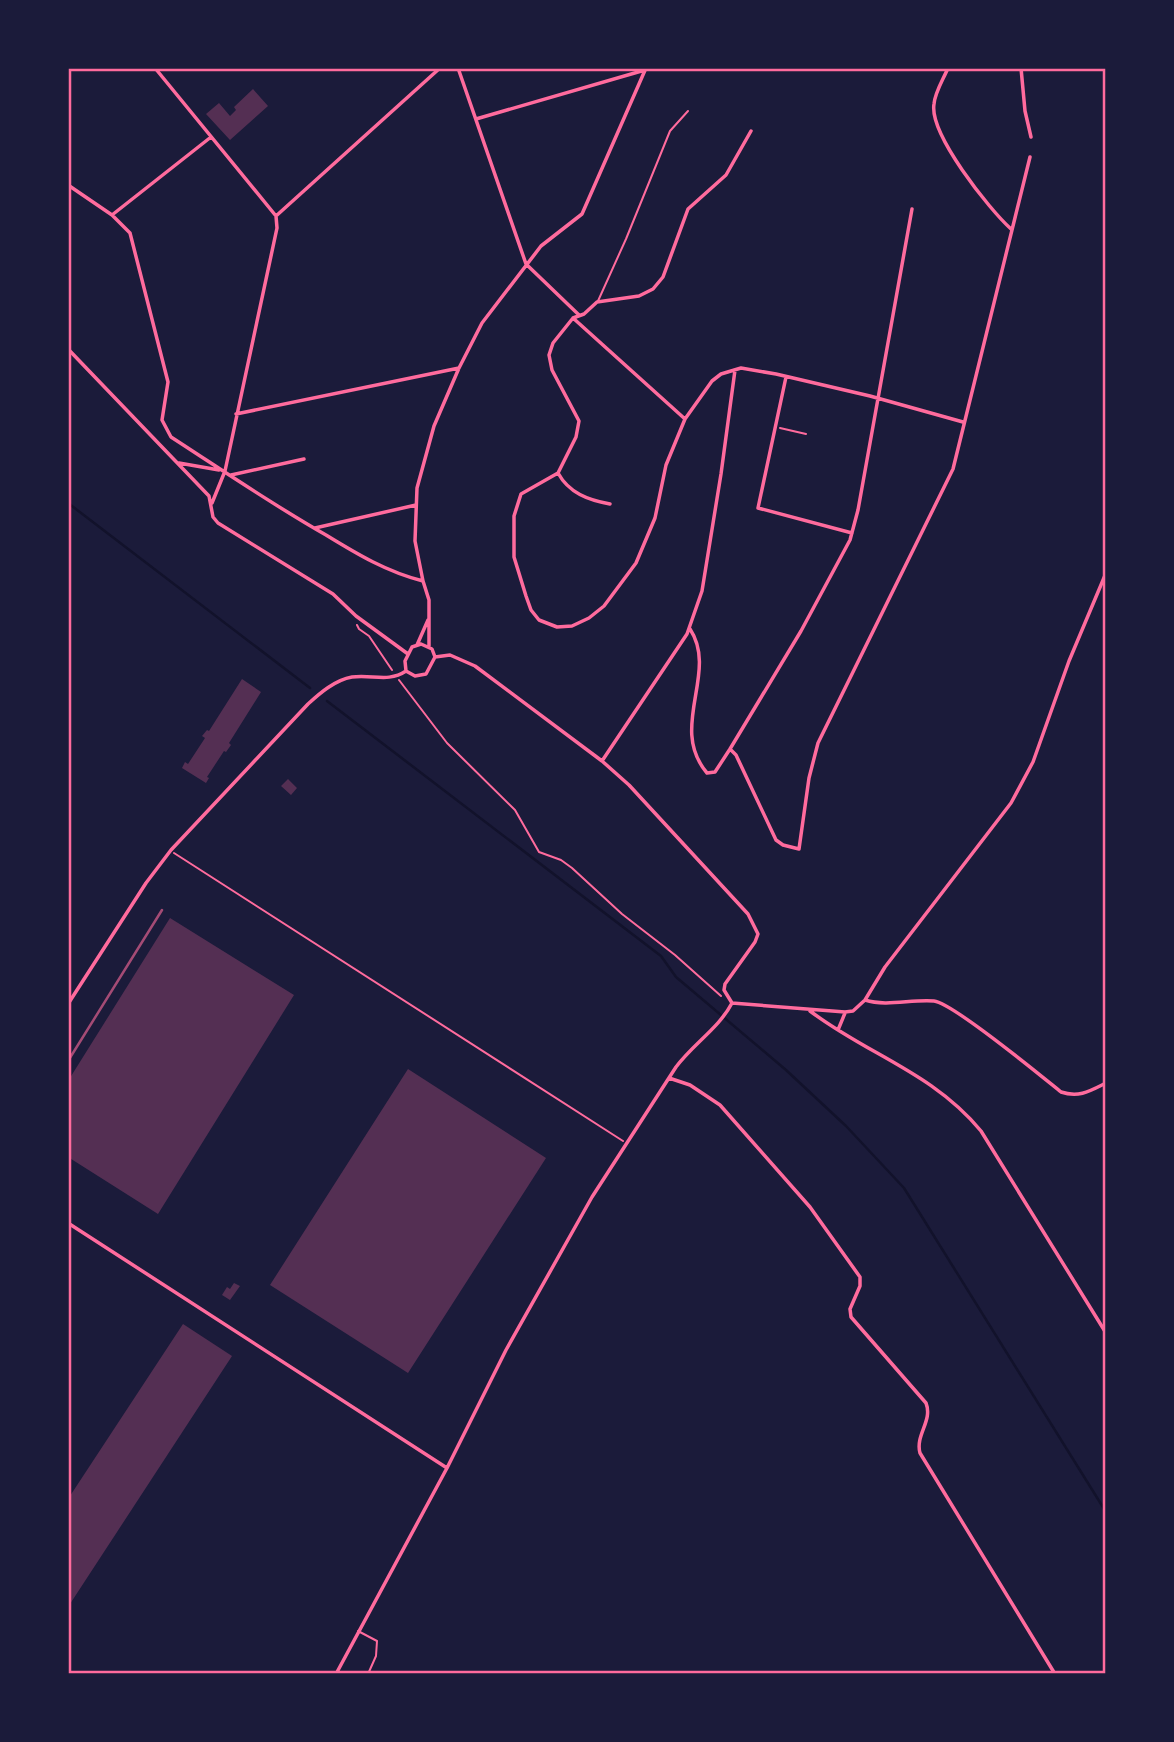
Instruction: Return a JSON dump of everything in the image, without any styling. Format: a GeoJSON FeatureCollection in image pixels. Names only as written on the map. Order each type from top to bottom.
{"type":"FeatureCollection","features":[{"type":"Feature","properties":{"kind":"street"},"geometry":{"type":"LineString","coordinates":[[155,68],[276,216],[277,228],[225,471],[212,503]]}},
{"type":"Feature","properties":{"kind":"street"},"geometry":{"type":"LineString","coordinates":[[276,216],[440,68]]}},
{"type":"Feature","properties":{"kind":"street"},"geometry":{"type":"LineString","coordinates":[[458,68],[526,264],[579,315]]}},
{"type":"Feature","properties":{"kind":"street"},"geometry":{"type":"LineString","coordinates":[[948,68],[933,106],[934,123],[943,143],[1011,229]]}},
{"type":"Feature","properties":{"kind":"street"},"geometry":{"type":"LineString","coordinates":[[1021,68],[1025,111],[1031,137]]}},
{"type":"Feature","properties":{"kind":"street"},"geometry":{"type":"LineString","coordinates":[[476,119],[646,69]]}},
{"type":"Feature","properties":{"kind":"street"},"geometry":{"type":"LineString","coordinates":[[406,671],[415,676],[426,674],[435,657],[429,646],[429,600],[415,541],[416,505],[426,449],[445,397],[482,323],[526,264],[541,246],[582,214],[646,69]]}},
{"type":"Feature","properties":{"kind":"street"},"geometry":{"type":"LineString","coordinates":[[751,131],[726,175],[688,209],[663,277],[653,289],[639,296],[597,302],[584,314],[573,318],[553,343],[549,355],[552,370],[579,421],[576,437],[558,473],[521,494],[514,516],[514,557],[526,596],[539,620],[557,627],[572,626],[589,618],[604,606],[636,563],[661,498],[666,465],[685,419],[712,381],[721,374],[741,368],[870,396],[963,422]]}},
{"type":"Feature","properties":{"kind":"street"},"geometry":{"type":"LineString","coordinates":[[112,215],[211,137]]}},
{"type":"Feature","properties":{"kind":"street"},"geometry":{"type":"LineString","coordinates":[[730,749],[736,755],[776,840],[783,845],[799,849],[809,778],[818,743],[953,469],[1030,157]]}},
{"type":"Feature","properties":{"kind":"street"},"geometry":{"type":"LineString","coordinates":[[68,185],[112,215],[130,233],[166,376],[168,386],[162,420],[171,437],[313,528],[376,564],[401,576],[423,581]]}},
{"type":"Feature","properties":{"kind":"street"},"geometry":{"type":"LineString","coordinates":[[690,629],[696,639],[700,661],[691,714],[692,741],[698,763],[707,773],[715,772],[801,631],[852,533],[912,209]]}},
{"type":"Feature","properties":{"kind":"street"},"geometry":{"type":"LineString","coordinates":[[573,318],[685,419]]}},
{"type":"Feature","properties":{"kind":"street"},"geometry":{"type":"LineString","coordinates":[[68,349],[209,496],[213,517],[218,523],[333,594],[356,616],[408,654]]}},
{"type":"Feature","properties":{"kind":"street"},"geometry":{"type":"LineString","coordinates":[[236,414],[459,368]]}},
{"type":"Feature","properties":{"kind":"street"},"geometry":{"type":"LineString","coordinates":[[602,761],[690,629],[702,591],[722,474],[735,369]]}},
{"type":"Feature","properties":{"kind":"street"},"geometry":{"type":"LineString","coordinates":[[786,377],[758,508],[852,533]]}},
{"type":"Feature","properties":{"kind":"street"},"geometry":{"type":"LineString","coordinates":[[231,475],[304,459]]}},
{"type":"Feature","properties":{"kind":"street"},"geometry":{"type":"LineString","coordinates":[[177,463],[225,471]]}},
{"type":"Feature","properties":{"kind":"street"},"geometry":{"type":"LineString","coordinates":[[558,473],[585,499],[610,504]]}},
{"type":"Feature","properties":{"kind":"street"},"geometry":{"type":"LineString","coordinates":[[313,528],[416,505]]}},
{"type":"Feature","properties":{"kind":"street"},"geometry":{"type":"LineString","coordinates":[[732,1003],[845,1012],[853,1011],[865,1000],[894,954],[1012,803],[1033,762],[1069,661],[1106,573]]}},
{"type":"Feature","properties":{"kind":"street"},"geometry":{"type":"LineString","coordinates":[[406,671],[405,661],[408,654],[417,645],[430,615]]}},
{"type":"Feature","properties":{"kind":"street"},"geometry":{"type":"LineString","coordinates":[[417,645],[429,646]]}},
{"type":"Feature","properties":{"kind":"street"},"geometry":{"type":"LineString","coordinates":[[435,657],[450,655],[475,666],[602,761],[629,785],[753,921],[758,934],[723,990],[732,1003]]}},
{"type":"Feature","properties":{"kind":"street"},"geometry":{"type":"LineString","coordinates":[[68,1004],[146,883],[171,850],[286,727],[322,692],[348,678],[382,679],[397,677],[406,671]]}},
{"type":"Feature","properties":{"kind":"street"},"geometry":{"type":"LineString","coordinates":[[865,1000],[881,1003],[940,1003],[1002,1045],[1061,1092],[1080,1094],[1106,1083]]}},
{"type":"Feature","properties":{"kind":"street"},"geometry":{"type":"LineString","coordinates":[[336,1674],[447,1468],[506,1350],[592,1197],[669,1078],[691,1048],[727,1013],[732,1003]]}},
{"type":"Feature","properties":{"kind":"street"},"geometry":{"type":"LineString","coordinates":[[809,1010],[838,1030],[923,1078],[972,1120],[1106,1332]]}},
{"type":"Feature","properties":{"kind":"street"},"geometry":{"type":"LineString","coordinates":[[838,1030],[845,1012]]}},
{"type":"Feature","properties":{"kind":"street"},"geometry":{"type":"LineString","coordinates":[[669,1078],[696,1088],[734,1119],[810,1207],[857,1271],[860,1286],[850,1309],[851,1317],[926,1403],[929,1413],[918,1440],[920,1453],[1055,1674]]}},
{"type":"Feature","properties":{"kind":"street"},"geometry":{"type":"LineString","coordinates":[[68,1223],[447,1468]]}},
{"type":"Feature","properties":{"kind":"lane"},"geometry":{"type":"LineString","coordinates":[[597,302],[670,131],[688,111]]}},
{"type":"Feature","properties":{"kind":"lane"},"geometry":{"type":"LineString","coordinates":[[358,1631],[376,1641],[376,1656],[368,1674]]}},
{"type":"Feature","properties":{"kind":"path"},"geometry":{"type":"LineString","coordinates":[[775,427],[806,434]]}},
{"type":"Feature","properties":{"kind":"path"},"geometry":{"type":"LineString","coordinates":[[356,616],[359,629],[369,636],[447,743],[515,810],[539,852],[572,867],[622,914],[675,955],[722,997],[728,998]]}},
{"type":"Feature","properties":{"kind":"path"},"geometry":{"type":"LineString","coordinates":[[171,850],[627,1144]]}},
{"type":"Feature","properties":{"kind":"building"},"geometry":{"type":"Polygon","coordinates":[[[253,89],[268,106],[230,140],[206,114],[219,103],[230,116],[236,110],[234,107],[253,89]]]}},
{"type":"Feature","properties":{"kind":"building"},"geometry":{"type":"Polygon","coordinates":[[[242,679],[261,692],[229,743],[231,745],[207,777],[209,778],[206,783],[182,768],[185,762],[188,764],[205,738],[202,736],[209,731],[242,679]]]}},
{"type":"Feature","properties":{"kind":"building"},"geometry":{"type":"Polygon","coordinates":[[[288,779],[297,788],[291,795],[281,786],[288,779]]]}},
{"type":"Feature","properties":{"kind":"building"},"geometry":{"type":"Polygon","coordinates":[[[170,918],[294,995],[158,1214],[68,1157],[68,1081],[170,918]]]}},
{"type":"Feature","properties":{"kind":"building"},"geometry":{"type":"Polygon","coordinates":[[[408,1069],[546,1158],[408,1373],[270,1285],[408,1069]]]}},
{"type":"Feature","properties":{"kind":"building"},"geometry":{"type":"Polygon","coordinates":[[[234,1283],[240,1286],[230,1300],[222,1295],[227,1287],[230,1289],[234,1283]]]}},
{"type":"Feature","properties":{"kind":"building"},"geometry":{"type":"Polygon","coordinates":[[[183,1324],[232,1356],[68,1607],[68,1499],[183,1324]]]}},
{"type":"Feature","properties":{"kind":"waterway"},"geometry":{"type":"LineString","coordinates":[[68,503],[310,688]]}},
{"type":"Feature","properties":{"kind":"waterway"},"geometry":{"type":"LineString","coordinates":[[327,701],[661,956],[676,977],[786,1070],[846,1126],[904,1188],[1106,1512]]}},
{"type":"Feature","properties":{"kind":"railway"},"geometry":{"type":"LineString","coordinates":[[68,1061],[162,910]]}}]}
